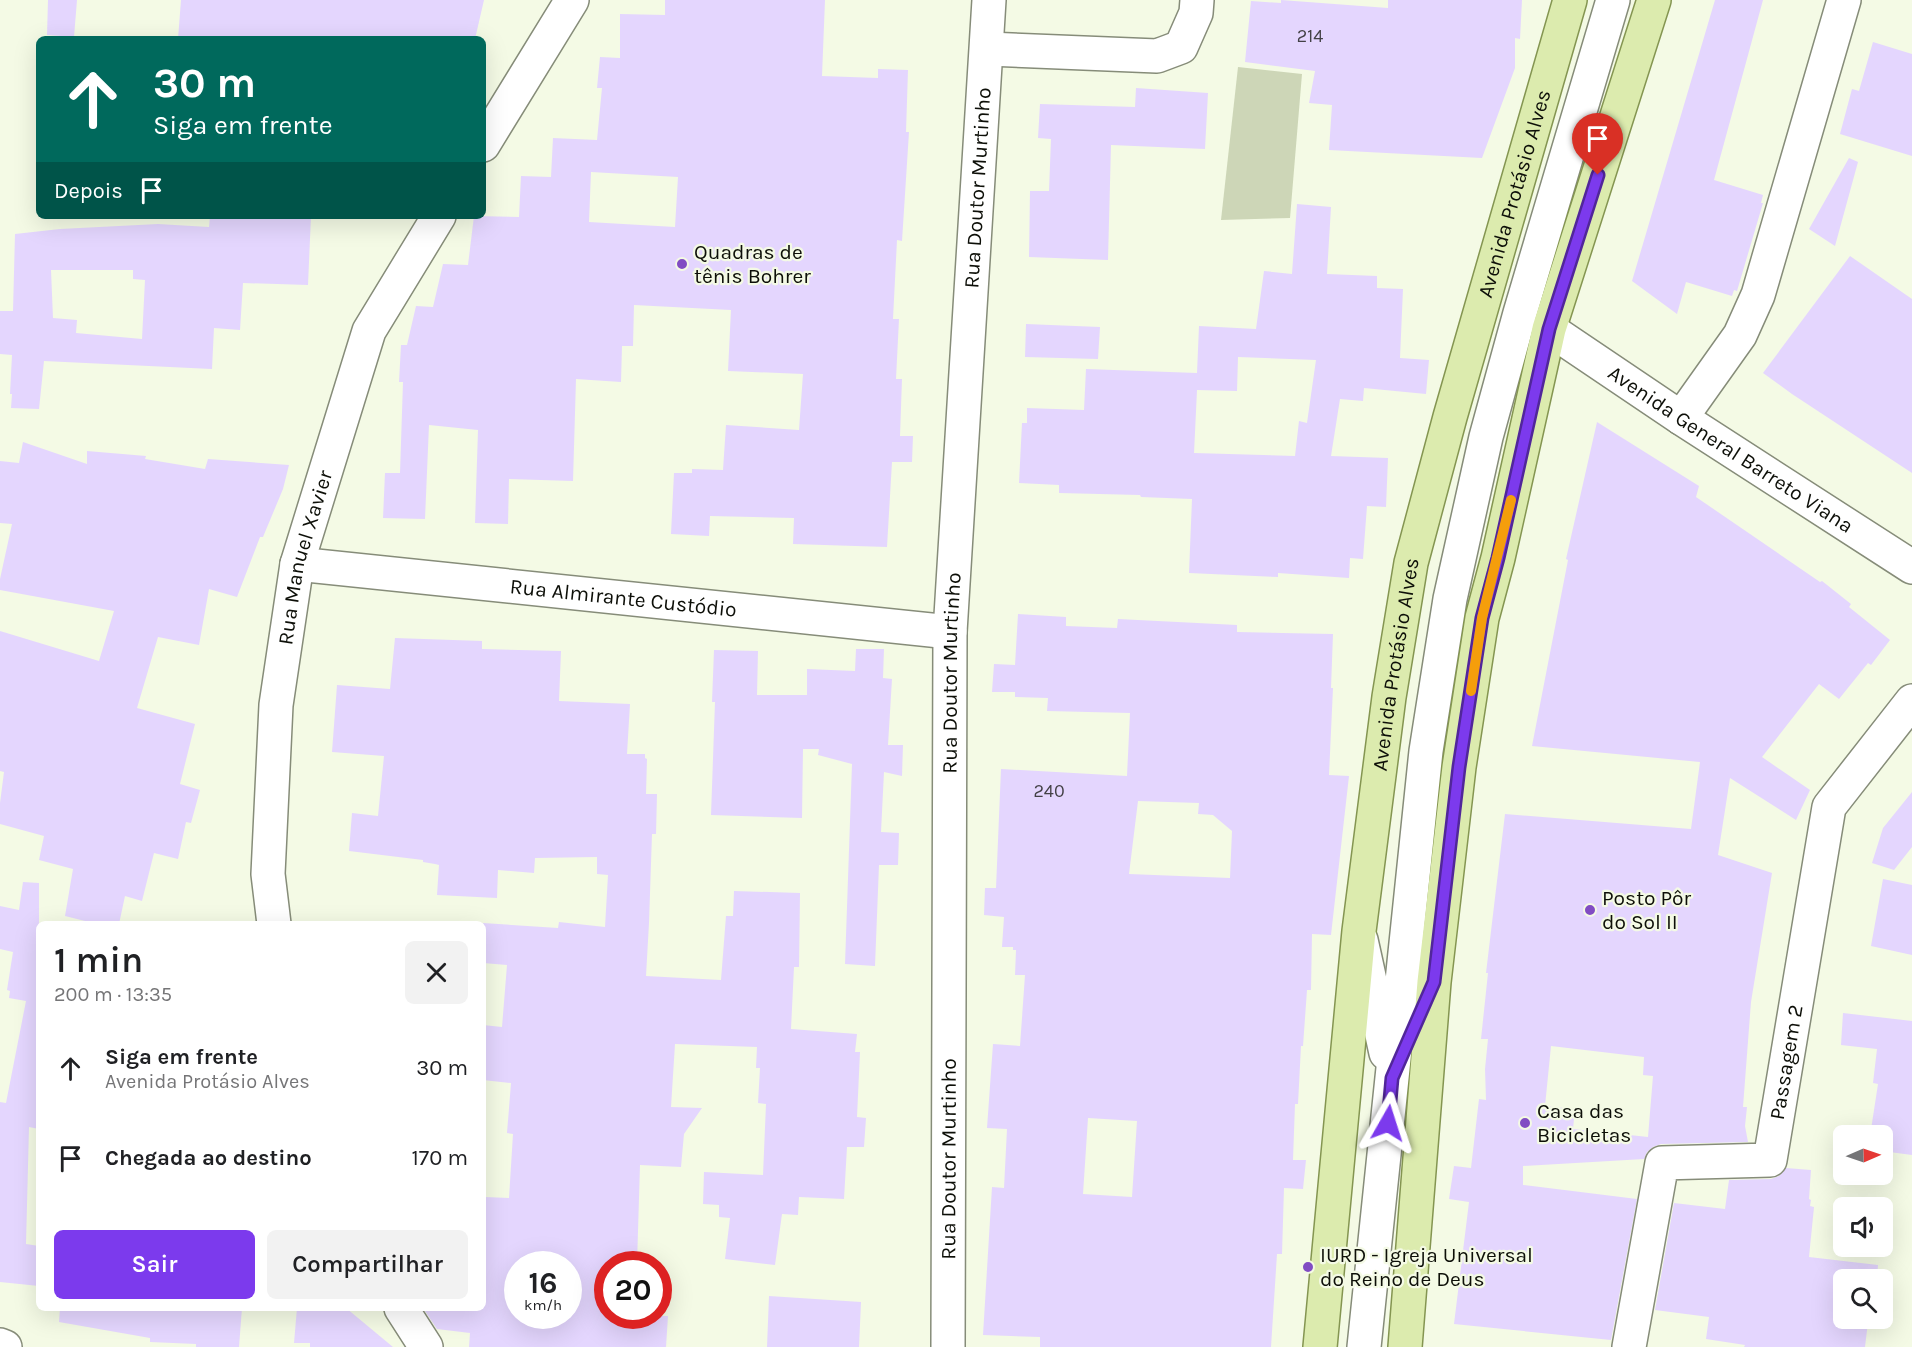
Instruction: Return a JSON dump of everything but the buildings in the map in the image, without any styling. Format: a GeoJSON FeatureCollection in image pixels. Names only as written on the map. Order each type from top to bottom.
{"type":"FeatureCollection","features":[{"type":"Feature","properties":{"kind":"main road","name":"Avenida Protásio Alves"},"geometry":{"type":"LineString","coordinates":[[1320,1347],[1359,931],[1389,697],[1411,563],[1450,417],[1570,0]]}},
{"type":"Feature","properties":{"kind":"main road"},"geometry":{"type":"LineString","coordinates":[[1405,1347],[1434,982],[1459,767],[1482,618],[1498,558],[1549,329],[1654,0]]}},
{"type":"Feature","properties":{"kind":"street"},"geometry":{"type":"LineString","coordinates":[[486,140],[572,0]]}},
{"type":"Feature","properties":{"kind":"street","name":"Rua Doutor Murtinho"},"geometry":{"type":"LineString","coordinates":[[948,1347],[950,632],[988,49],[989,0]]}},
{"type":"Feature","properties":{"kind":"street"},"geometry":{"type":"LineString","coordinates":[[988,49],[1157,56],[1181,47],[1196,13],[1197,0]]}},
{"type":"Feature","properties":{"kind":"street"},"geometry":{"type":"LineString","coordinates":[[1364,1347],[1426,751],[1450,599],[1486,437],[1520,313],[1613,0]]}},
{"type":"Feature","properties":{"kind":"street"},"geometry":{"type":"LineString","coordinates":[[1681,418],[1740,335],[1758,294],[1844,0]]}},
{"type":"Feature","properties":{"kind":"street","name":"Rua Manuel Xavier"},"geometry":{"type":"LineString","coordinates":[[274,921],[268,874],[276,705],[297,564],[369,331],[437,219]]}},
{"type":"Feature","properties":{"kind":"street","name":"Avenida General Barreto Viana"},"geometry":{"type":"LineString","coordinates":[[1549,329],[1681,418],[1912,567]]}},
{"type":"Feature","properties":{"kind":"street","name":"Rua Almirante Custódio"},"geometry":{"type":"LineString","coordinates":[[297,564],[950,632]]}},
{"type":"Feature","properties":{"kind":"street","name":"Passagem 2"},"geometry":{"type":"LineString","coordinates":[[1629,1347],[1662,1163],[1770,1160],[1829,807],[1912,701]]}},
{"type":"Feature","properties":{"kind":"street"},"geometry":{"type":"LineString","coordinates":[[1359,931],[1392,1078]]}},
{"type":"Feature","properties":{"kind":"street"},"geometry":{"type":"LineString","coordinates":[[1392,1078],[1434,982]]}},
{"type":"Feature","properties":{"kind":"street"},"geometry":{"type":"LineString","coordinates":[[403,1311],[426,1347]]}},
{"type":"Feature","properties":{"kind":"street"},"geometry":{"type":"LineString","coordinates":[[0,1345],[5,1347]]}},
{"type":"Feature","properties":{"kind":"green space"},"geometry":{"type":"Polygon","coordinates":[[[1238,67],[1302,74],[1290,218],[1221,220],[1238,67]]]}},
{"type":"Feature","properties":{"kind":"slow traffic"},"geometry":{"type":"LineString","coordinates":[[1471,691],[1482,618],[1511,500]]}},
{"type":"Feature","properties":{"kind":"place","name":"Quadras de tênis Bohrer"},"geometry":{"type":"Point","coordinates":[682,264]}},
{"type":"Feature","properties":{"kind":"place","name":"Posto Pôr do Sol II"},"geometry":{"type":"Point","coordinates":[1590,910]}},
{"type":"Feature","properties":{"kind":"place","name":"Casa das Bicicletas"},"geometry":{"type":"Point","coordinates":[1525,1123]}},
{"type":"Feature","properties":{"kind":"place","name":"IURD - Igreja Universal do Reino de Deus"},"geometry":{"type":"Point","coordinates":[1308,1267]}},
{"type":"Feature","properties":{"kind":"route"},"geometry":{"type":"LineString","coordinates":[[1388,1123],[1392,1078],[1434,982],[1459,767],[1482,618],[1498,558],[1549,329],[1598,175]]}}]}
